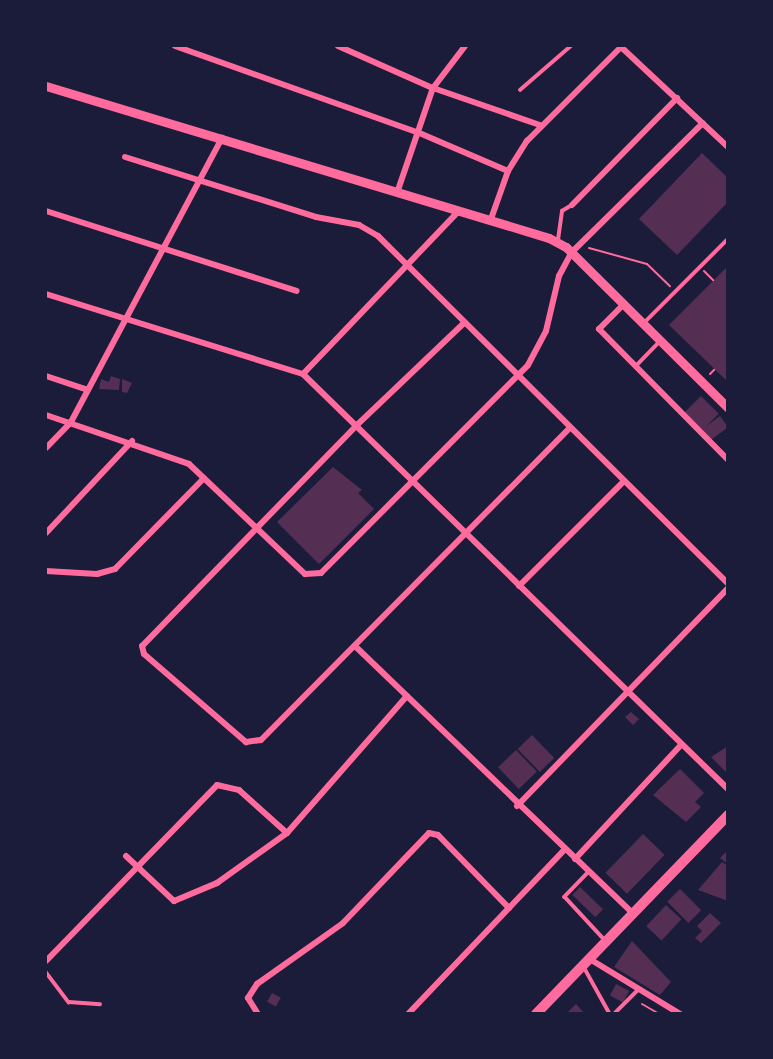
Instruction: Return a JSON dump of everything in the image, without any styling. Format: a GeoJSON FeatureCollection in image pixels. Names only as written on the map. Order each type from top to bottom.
{"type":"FeatureCollection","features":[{"type":"Feature","properties":{"kind":"main road"},"geometry":{"type":"LineString","coordinates":[[46,86],[223,136],[558,242],[727,408]]}},
{"type":"Feature","properties":{"kind":"main road"},"geometry":{"type":"LineString","coordinates":[[536,1013],[727,815]]}},
{"type":"Feature","properties":{"kind":"street"},"geometry":{"type":"LineString","coordinates":[[175,46],[417,132],[508,170]]}},
{"type":"Feature","properties":{"kind":"street"},"geometry":{"type":"LineString","coordinates":[[338,46],[433,88],[540,125]]}},
{"type":"Feature","properties":{"kind":"street"},"geometry":{"type":"LineString","coordinates":[[491,219],[508,170],[540,125],[621,46],[727,147]]}},
{"type":"Feature","properties":{"kind":"street"},"geometry":{"type":"LineString","coordinates":[[398,190],[433,88],[462,47]]}},
{"type":"Feature","properties":{"kind":"street"},"geometry":{"type":"LineString","coordinates":[[572,205],[677,98]]}},
{"type":"Feature","properties":{"kind":"street"},"geometry":{"type":"LineString","coordinates":[[46,415],[132,441],[180,459],[312,576],[321,573],[412,478],[518,376],[541,345],[559,276],[571,253],[703,123]]}},
{"type":"Feature","properties":{"kind":"street"},"geometry":{"type":"LineString","coordinates":[[46,449],[71,422],[166,249],[223,136]]}},
{"type":"Feature","properties":{"kind":"street"},"geometry":{"type":"LineString","coordinates":[[125,158],[365,227],[407,264],[727,585],[517,806]]}},
{"type":"Feature","properties":{"kind":"street"},"geometry":{"type":"LineString","coordinates":[[46,211],[297,291]]}},
{"type":"Feature","properties":{"kind":"street"},"geometry":{"type":"LineString","coordinates":[[303,374],[458,211]]}},
{"type":"Feature","properties":{"kind":"street"},"geometry":{"type":"LineString","coordinates":[[46,294],[303,374],[727,789]]}},
{"type":"Feature","properties":{"kind":"street"},"geometry":{"type":"LineString","coordinates":[[623,305],[599,329],[727,460]]}},
{"type":"Feature","properties":{"kind":"street"},"geometry":{"type":"LineString","coordinates":[[464,323],[357,425],[142,646],[144,654],[253,744],[355,646],[570,428]]}},
{"type":"Feature","properties":{"kind":"street"},"geometry":{"type":"LineString","coordinates":[[46,376],[88,390]]}},
{"type":"Feature","properties":{"kind":"street"},"geometry":{"type":"LineString","coordinates":[[46,533],[132,441]]}},
{"type":"Feature","properties":{"kind":"street"},"geometry":{"type":"LineString","coordinates":[[46,571],[97,574],[115,569],[204,478]]}},
{"type":"Feature","properties":{"kind":"street"},"geometry":{"type":"LineString","coordinates":[[519,586],[623,482]]}},
{"type":"Feature","properties":{"kind":"street"},"geometry":{"type":"LineString","coordinates":[[355,646],[517,806],[632,913]]}},
{"type":"Feature","properties":{"kind":"street"},"geometry":{"type":"LineString","coordinates":[[126,856],[179,902],[218,883],[287,834],[407,696]]}},
{"type":"Feature","properties":{"kind":"street"},"geometry":{"type":"LineString","coordinates":[[575,859],[681,746]]}},
{"type":"Feature","properties":{"kind":"street"},"geometry":{"type":"LineString","coordinates":[[46,961],[217,785],[239,790],[287,834]]}},
{"type":"Feature","properties":{"kind":"street"},"geometry":{"type":"LineString","coordinates":[[258,1013],[251,1008],[248,998],[257,984],[343,923],[429,833],[438,835],[509,908]]}},
{"type":"Feature","properties":{"kind":"street"},"geometry":{"type":"LineString","coordinates":[[408,1013],[565,849]]}},
{"type":"Feature","properties":{"kind":"street"},"geometry":{"type":"LineString","coordinates":[[585,961],[680,1013]]}},
{"type":"Feature","properties":{"kind":"lane"},"geometry":{"type":"LineString","coordinates":[[520,90],[571,46]]}},
{"type":"Feature","properties":{"kind":"lane"},"geometry":{"type":"LineString","coordinates":[[558,242],[562,211],[572,205]]}},
{"type":"Feature","properties":{"kind":"lane"},"geometry":{"type":"LineString","coordinates":[[642,325],[727,239]]}},
{"type":"Feature","properties":{"kind":"lane"},"geometry":{"type":"LineString","coordinates":[[634,367],[659,342]]}},
{"type":"Feature","properties":{"kind":"lane"},"geometry":{"type":"LineString","coordinates":[[589,872],[565,897],[605,940]]}},
{"type":"Feature","properties":{"kind":"lane"},"geometry":{"type":"LineString","coordinates":[[585,961],[612,1013],[637,991]]}},
{"type":"Feature","properties":{"kind":"lane"},"geometry":{"type":"LineString","coordinates":[[46,972],[69,1002],[100,1004]]}},
{"type":"Feature","properties":{"kind":"path"},"geometry":{"type":"LineString","coordinates":[[578,246],[647,264],[676,291]]}},
{"type":"Feature","properties":{"kind":"path"},"geometry":{"type":"LineString","coordinates":[[700,267],[713,280]]}},
{"type":"Feature","properties":{"kind":"path"},"geometry":{"type":"LineString","coordinates":[[642,1004],[660,1013]]}},
{"type":"Feature","properties":{"kind":"building"},"geometry":{"type":"Polygon","coordinates":[[[702,153],[728,178],[728,202],[677,255],[639,219],[702,153]]]}},
{"type":"Feature","properties":{"kind":"building"},"geometry":{"type":"Polygon","coordinates":[[[728,266],[728,382],[669,325],[728,266]]]}},
{"type":"Feature","properties":{"kind":"building"},"geometry":{"type":"Polygon","coordinates":[[[111,376],[120,379],[119,390],[99,389],[101,379],[109,382],[111,376]]]}},
{"type":"Feature","properties":{"kind":"building"},"geometry":{"type":"Polygon","coordinates":[[[122,379],[132,383],[127,393],[122,392],[122,379]]]}},
{"type":"Feature","properties":{"kind":"building"},"geometry":{"type":"Polygon","coordinates":[[[701,396],[719,414],[702,431],[684,413],[701,396]]]}},
{"type":"Feature","properties":{"kind":"building"},"geometry":{"type":"Polygon","coordinates":[[[720,416],[728,427],[710,441],[701,430],[720,416]]]}},
{"type":"Feature","properties":{"kind":"building"},"geometry":{"type":"Polygon","coordinates":[[[333,467],[362,490],[358,493],[374,509],[319,564],[277,522],[333,467]]]}},
{"type":"Feature","properties":{"kind":"building"},"geometry":{"type":"Polygon","coordinates":[[[631,712],[639,719],[633,725],[625,717],[631,712]]]}},
{"type":"Feature","properties":{"kind":"building"},"geometry":{"type":"Polygon","coordinates":[[[532,735],[554,758],[540,772],[518,749],[532,735]]]}},
{"type":"Feature","properties":{"kind":"building"},"geometry":{"type":"Polygon","coordinates":[[[728,746],[728,774],[711,757],[728,746]]]}},
{"type":"Feature","properties":{"kind":"building"},"geometry":{"type":"Polygon","coordinates":[[[516,750],[537,772],[519,789],[498,767],[516,750]]]}},
{"type":"Feature","properties":{"kind":"building"},"geometry":{"type":"Polygon","coordinates":[[[680,769],[704,793],[695,802],[701,807],[686,822],[653,795],[680,769]]]}},
{"type":"Feature","properties":{"kind":"building"},"geometry":{"type":"Polygon","coordinates":[[[643,834],[665,855],[627,894],[605,873],[643,834]]]}},
{"type":"Feature","properties":{"kind":"building"},"geometry":{"type":"Polygon","coordinates":[[[728,850],[728,864],[720,858],[728,850]]]}},
{"type":"Feature","properties":{"kind":"building"},"geometry":{"type":"Polygon","coordinates":[[[722,862],[728,866],[728,901],[698,890],[722,862]]]}},
{"type":"Feature","properties":{"kind":"building"},"geometry":{"type":"Polygon","coordinates":[[[580,887],[603,909],[595,917],[572,895],[580,887]]]}},
{"type":"Feature","properties":{"kind":"building"},"geometry":{"type":"Polygon","coordinates":[[[680,889],[701,910],[688,923],[667,902],[680,889]]]}},
{"type":"Feature","properties":{"kind":"building"},"geometry":{"type":"Polygon","coordinates":[[[666,905],[681,919],[662,941],[646,926],[666,905]]]}},
{"type":"Feature","properties":{"kind":"building"},"geometry":{"type":"Polygon","coordinates":[[[710,913],[721,923],[701,943],[695,938],[702,931],[697,926],[710,913]]]}},
{"type":"Feature","properties":{"kind":"building"},"geometry":{"type":"Polygon","coordinates":[[[632,941],[671,982],[660,995],[614,967],[632,941]]]}},
{"type":"Feature","properties":{"kind":"building"},"geometry":{"type":"Polygon","coordinates":[[[616,984],[629,991],[623,1003],[610,995],[616,984]]]}},
{"type":"Feature","properties":{"kind":"building"},"geometry":{"type":"Polygon","coordinates":[[[272,993],[281,998],[276,1007],[267,1002],[272,993]]]}},
{"type":"Feature","properties":{"kind":"building"},"geometry":{"type":"Polygon","coordinates":[[[576,1004],[585,1014],[566,1014],[576,1004]]]}}]}
